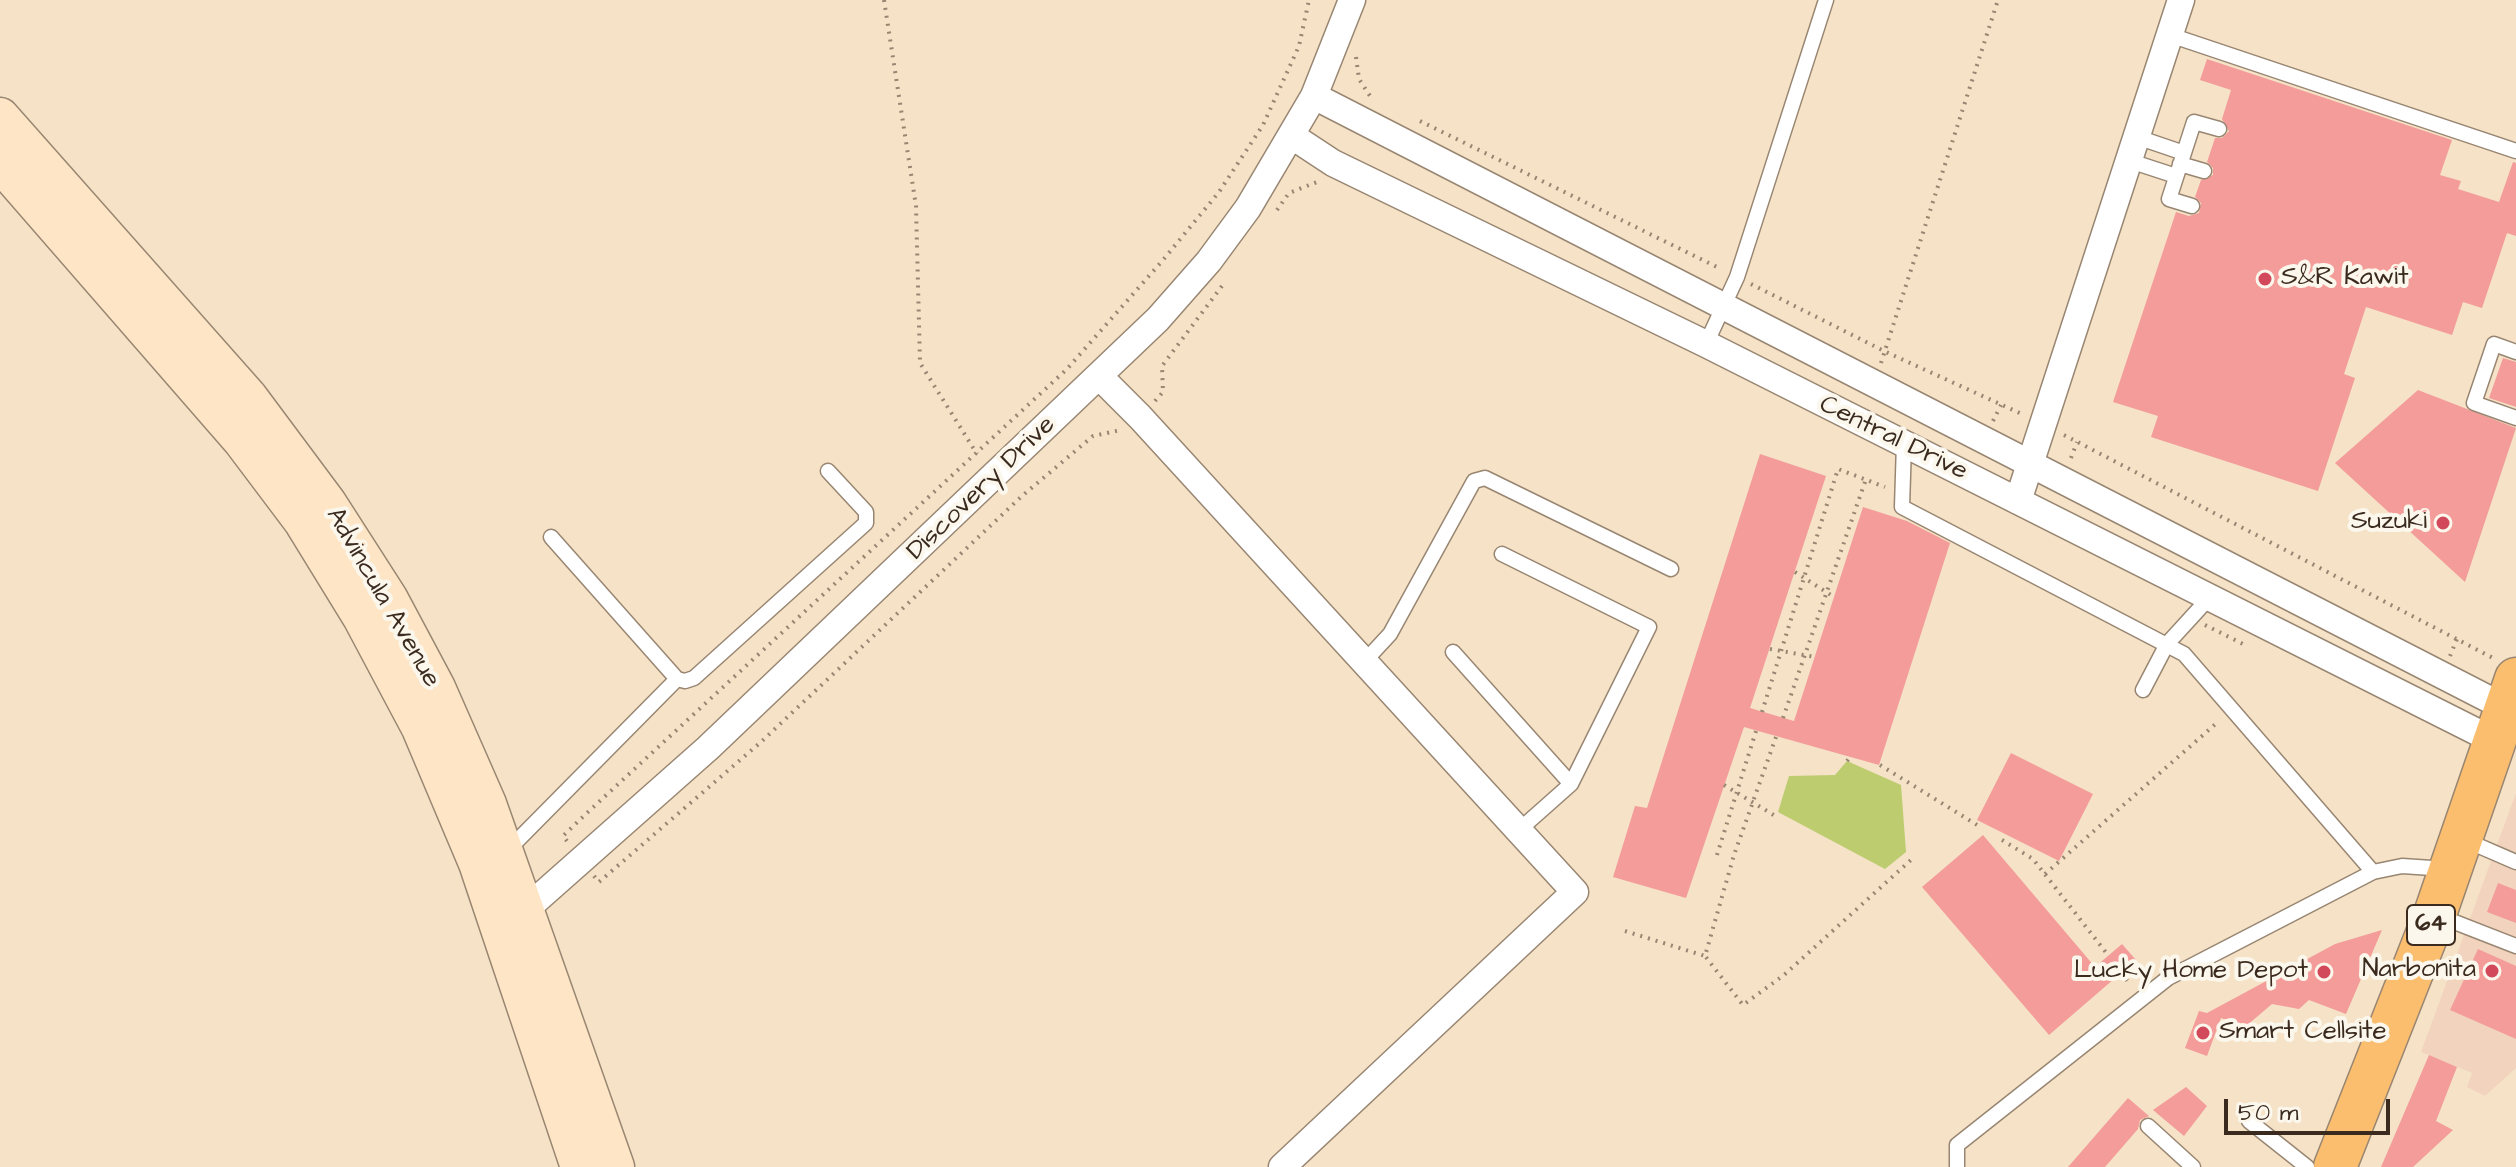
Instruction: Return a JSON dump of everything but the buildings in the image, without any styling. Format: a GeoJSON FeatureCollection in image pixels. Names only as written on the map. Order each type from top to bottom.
{"type":"FeatureCollection","features":[{"type":"Feature","properties":{"kind":"main road","name":"Advincula Avenue"},"geometry":{"type":"LineString","coordinates":[[0,117],[217,360],[327,503],[388,598],[473,768],[506,852],[615,1167]]}},
{"type":"Feature","properties":{"kind":"main road","name":"Advincula Avenue"},"geometry":{"type":"LineString","coordinates":[[0,162],[242,440],[303,521],[362,617],[421,728],[473,851],[580,1167]]}},
{"type":"Feature","properties":{"kind":"main road","name":"64"},"geometry":{"type":"LineString","coordinates":[[2335,1167],[2435,914],[2505,698]]}},
{"type":"Feature","properties":{"kind":"street","name":"Discovery Drive"},"geometry":{"type":"LineString","coordinates":[[525,910],[720,737],[1100,377],[1209,261],[1248,208],[1314,96],[1352,0]]}},
{"type":"Feature","properties":{"kind":"street"},"geometry":{"type":"LineString","coordinates":[[2018,501],[2181,0]]}},
{"type":"Feature","properties":{"kind":"street","name":"Central Drive"},"geometry":{"type":"LineString","coordinates":[[1314,96],[2032,464],[2505,698]]}},
{"type":"Feature","properties":{"kind":"street","name":"Central Drive"},"geometry":{"type":"LineString","coordinates":[[1292,136],[1333,163],[1706,344],[2210,597],[2505,698]]}},
{"type":"Feature","properties":{"kind":"street"},"geometry":{"type":"LineString","coordinates":[[1100,377],[1575,892],[1282,1167]]}},
{"type":"Feature","properties":{"kind":"lane"},"geometry":{"type":"LineString","coordinates":[[1706,344],[1737,277],[1826,0]]}},
{"type":"Feature","properties":{"kind":"lane"},"geometry":{"type":"LineString","coordinates":[[2170,35],[2516,151]]}},
{"type":"Feature","properties":{"kind":"lane"},"geometry":{"type":"LineString","coordinates":[[2192,206],[2169,199],[2194,122],[2219,129]]}},
{"type":"Feature","properties":{"kind":"lane"},"geometry":{"type":"LineString","coordinates":[[2133,149],[2180,165]]}},
{"type":"Feature","properties":{"kind":"lane"},"geometry":{"type":"LineString","coordinates":[[2133,149],[2204,171]]}},
{"type":"Feature","properties":{"kind":"lane"},"geometry":{"type":"LineString","coordinates":[[2516,352],[2494,344],[2474,403],[2516,418]]}},
{"type":"Feature","properties":{"kind":"lane"},"geometry":{"type":"LineString","coordinates":[[1904,443],[1902,507],[2184,654],[2373,872]]}},
{"type":"Feature","properties":{"kind":"lane"},"geometry":{"type":"LineString","coordinates":[[506,852],[677,679],[694,678],[866,523],[866,512],[828,471]]}},
{"type":"Feature","properties":{"kind":"lane"},"geometry":{"type":"LineString","coordinates":[[1364,662],[1390,634],[1474,481],[1485,478],[1671,569]]}},
{"type":"Feature","properties":{"kind":"lane"},"geometry":{"type":"LineString","coordinates":[[551,537],[677,679]]}},
{"type":"Feature","properties":{"kind":"lane"},"geometry":{"type":"LineString","coordinates":[[1502,554],[1649,627],[1571,784],[1518,831]]}},
{"type":"Feature","properties":{"kind":"lane"},"geometry":{"type":"LineString","coordinates":[[2143,690],[2167,644],[2210,597]]}},
{"type":"Feature","properties":{"kind":"lane"},"geometry":{"type":"LineString","coordinates":[[1453,652],[1571,784]]}},
{"type":"Feature","properties":{"kind":"lane"},"geometry":{"type":"LineString","coordinates":[[1957,1167],[1957,1145],[2168,978],[2373,872],[2456,854],[2516,862]]}},
{"type":"Feature","properties":{"kind":"lane"},"geometry":{"type":"LineString","coordinates":[[2435,914],[2516,946]]}},
{"type":"Feature","properties":{"kind":"lane"},"geometry":{"type":"LineString","coordinates":[[2249,1121],[2307,1167]]}},
{"type":"Feature","properties":{"kind":"lane"},"geometry":{"type":"LineString","coordinates":[[2148,1126],[2193,1167]]}},
{"type":"Feature","properties":{"kind":"path"},"geometry":{"type":"LineString","coordinates":[[884,0],[916,206],[920,363],[977,454]]}},
{"type":"Feature","properties":{"kind":"path"},"geometry":{"type":"LineString","coordinates":[[1234,269],[1162,366],[1163,392],[1140,417],[1117,433],[1093,436],[1022,496],[773,731],[599,882],[563,836],[1067,369],[1219,192],[1263,125],[1299,46],[1309,0]]}},
{"type":"Feature","properties":{"kind":"path"},"geometry":{"type":"LineString","coordinates":[[1872,383],[1886,352],[1998,0]]}},
{"type":"Feature","properties":{"kind":"path"},"geometry":{"type":"LineString","coordinates":[[1360,45],[1356,59],[1359,79],[1368,95],[1382,102]]}},
{"type":"Feature","properties":{"kind":"path"},"geometry":{"type":"LineString","coordinates":[[1411,116],[1886,352],[2045,425],[2505,698]]}},
{"type":"Feature","properties":{"kind":"path"},"geometry":{"type":"LineString","coordinates":[[1271,218],[1289,193],[1325,179]]}},
{"type":"Feature","properties":{"kind":"path"},"geometry":{"type":"LineString","coordinates":[[1762,712],[1838,469],[1902,493]]}},
{"type":"Feature","properties":{"kind":"path"},"geometry":{"type":"LineString","coordinates":[[1783,718],[1866,479]]}},
{"type":"Feature","properties":{"kind":"path"},"geometry":{"type":"LineString","coordinates":[[1795,572],[1834,597]]}},
{"type":"Feature","properties":{"kind":"path"},"geometry":{"type":"LineString","coordinates":[[1770,649],[1815,657]]}},
{"type":"Feature","properties":{"kind":"path"},"geometry":{"type":"LineString","coordinates":[[2045,874],[2232,709]]}},
{"type":"Feature","properties":{"kind":"path"},"geometry":{"type":"LineString","coordinates":[[1717,855],[1756,731]]}},
{"type":"Feature","properties":{"kind":"path"},"geometry":{"type":"LineString","coordinates":[[1705,956],[1776,737]]}},
{"type":"Feature","properties":{"kind":"path"},"geometry":{"type":"LineString","coordinates":[[1847,761],[1851,756]]}},
{"type":"Feature","properties":{"kind":"path"},"geometry":{"type":"LineString","coordinates":[[1880,765],[1982,828]]}},
{"type":"Feature","properties":{"kind":"path"},"geometry":{"type":"LineString","coordinates":[[1724,785],[1777,817]]}},
{"type":"Feature","properties":{"kind":"path"},"geometry":{"type":"LineString","coordinates":[[2002,840],[2033,859],[2108,955]]}},
{"type":"Feature","properties":{"kind":"path"},"geometry":{"type":"LineString","coordinates":[[1625,931],[1705,956],[1743,1005],[1784,975],[1912,859]]}},
{"type":"Feature","properties":{"kind":"shaded area"},"geometry":{"type":"Polygon","coordinates":[[[2516,793],[2516,1068],[2485,1096],[2467,1087],[2472,1073],[2421,1052],[2516,793]]]}},
{"type":"Feature","properties":{"kind":"green space"},"geometry":{"type":"Polygon","coordinates":[[[1847,761],[1901,785],[1906,852],[1885,869],[1778,812],[1789,776],[1835,775],[1847,761]]]}},
{"type":"Feature","properties":{"kind":"place","name":"S&R Kawit"},"geometry":{"type":"Point","coordinates":[2265,279]}},
{"type":"Feature","properties":{"kind":"place","name":"Suzuki"},"geometry":{"type":"Point","coordinates":[2443,523]}},
{"type":"Feature","properties":{"kind":"place","name":"Narbonita"},"geometry":{"type":"Point","coordinates":[2492,971]}},
{"type":"Feature","properties":{"kind":"place","name":"Lucky Home Depot"},"geometry":{"type":"Point","coordinates":[2324,972]}},
{"type":"Feature","properties":{"kind":"place","name":"Smart Cellsite"},"geometry":{"type":"Point","coordinates":[2203,1033]}}]}
